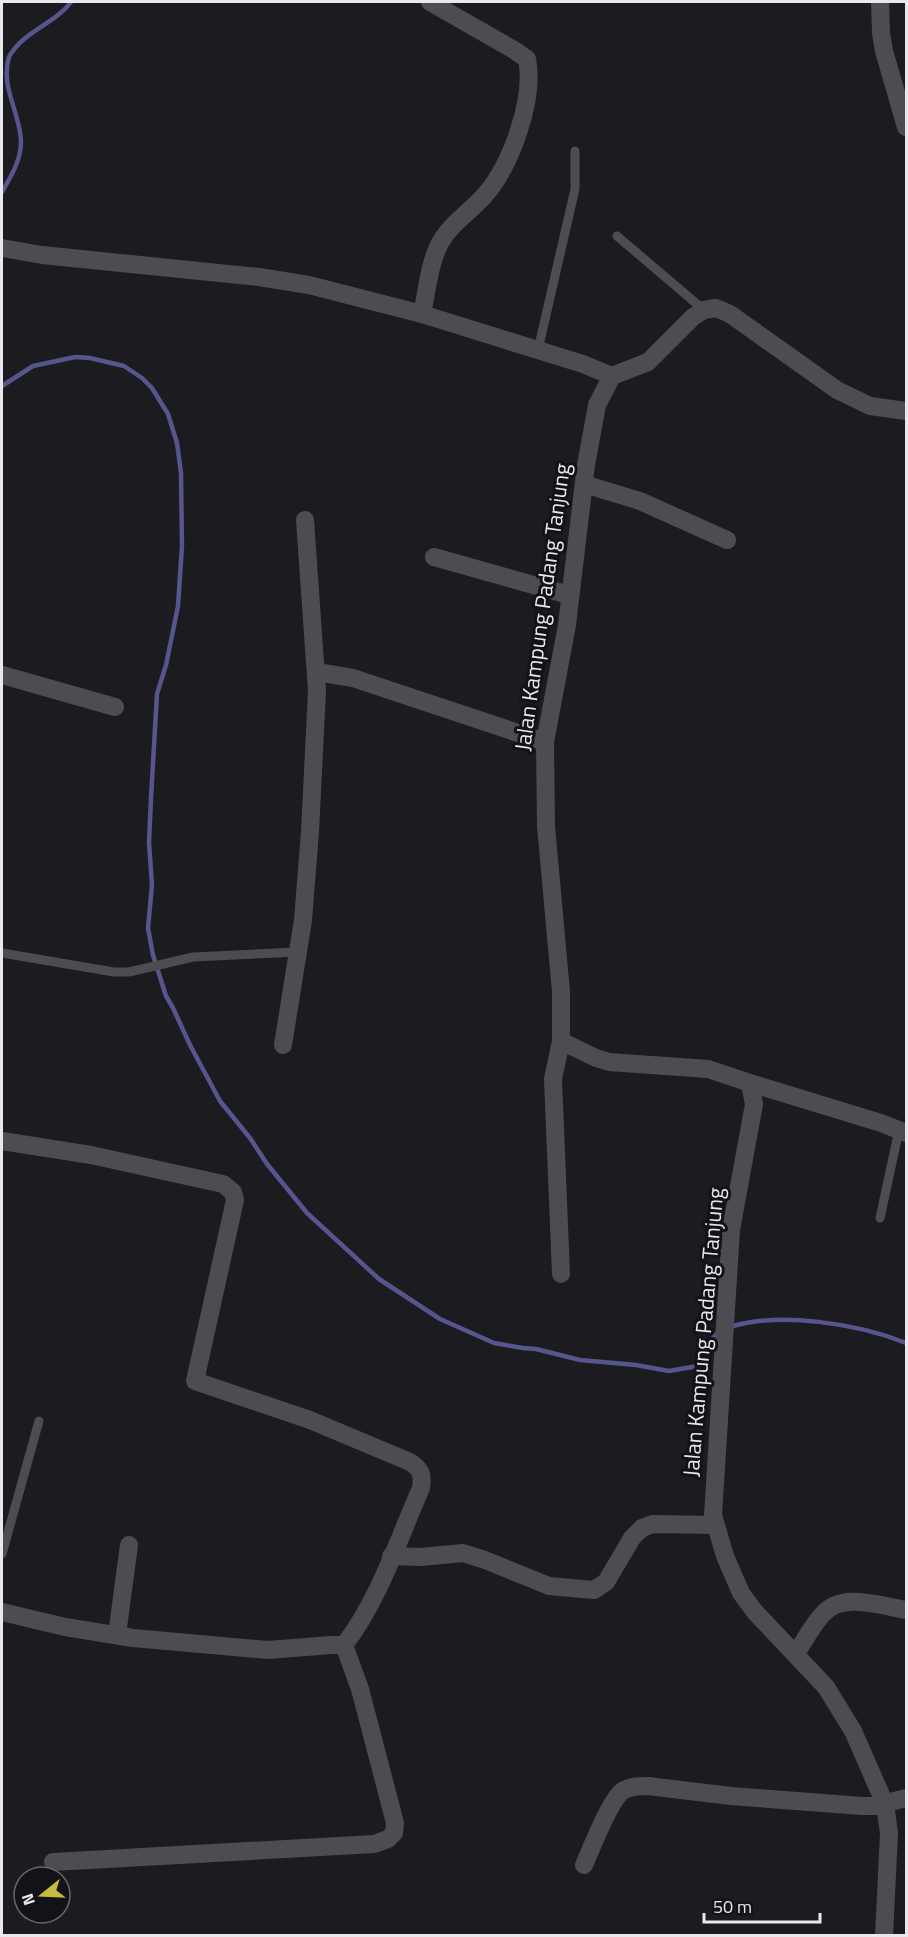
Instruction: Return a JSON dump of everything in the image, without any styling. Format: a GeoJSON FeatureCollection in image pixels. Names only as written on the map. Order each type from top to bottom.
{"type":"FeatureCollection","features":[{"type":"Feature","properties":{"kind":"street"},"geometry":{"type":"LineString","coordinates":[[422,314],[435,255],[441,241],[483,198],[511,152],[527,96],[530,73],[527,59],[430,2]]}},
{"type":"Feature","properties":{"kind":"street"},"geometry":{"type":"LineString","coordinates":[[880,2],[884,51],[906,127]]}},
{"type":"Feature","properties":{"kind":"street"},"geometry":{"type":"LineString","coordinates":[[2,248],[54,256],[284,280],[345,293],[422,314],[578,363],[612,376],[648,362],[693,317],[704,310],[716,308],[730,314],[837,390],[870,406],[906,411]]}},
{"type":"Feature","properties":{"kind":"street"},"geometry":{"type":"LineString","coordinates":[[578,363],[589,376],[597,405]]}},
{"type":"Feature","properties":{"kind":"street","name":"Jalan Kampung Padang Tanjung"},"geometry":{"type":"LineString","coordinates":[[561,1274],[553,1079],[561,1041],[559,974],[546,826],[545,742],[567,625],[584,484],[597,405],[612,376]]}},
{"type":"Feature","properties":{"kind":"street"},"geometry":{"type":"LineString","coordinates":[[584,484],[640,501],[727,540]]}},
{"type":"Feature","properties":{"kind":"street"},"geometry":{"type":"LineString","coordinates":[[283,1045],[303,920],[310,832],[317,672],[305,520]]}},
{"type":"Feature","properties":{"kind":"street"},"geometry":{"type":"LineString","coordinates":[[434,557],[569,595]]}},
{"type":"Feature","properties":{"kind":"street"},"geometry":{"type":"LineString","coordinates":[[317,672],[353,678],[545,742]]}},
{"type":"Feature","properties":{"kind":"street"},"geometry":{"type":"LineString","coordinates":[[2,675],[115,707]]}},
{"type":"Feature","properties":{"kind":"street"},"geometry":{"type":"LineString","coordinates":[[561,1041],[596,1059],[609,1062],[708,1069],[903,1131]]}},
{"type":"Feature","properties":{"kind":"street","name":"Jalan Kampung Padang Tanjung"},"geometry":{"type":"LineString","coordinates":[[750,1083],[754,1104],[731,1230],[712,1515],[725,1556],[741,1593],[755,1612],[826,1687],[853,1731],[885,1804],[889,1833],[884,1935]]}},
{"type":"Feature","properties":{"kind":"street"},"geometry":{"type":"LineString","coordinates":[[2,1141],[91,1155],[223,1184],[233,1192],[235,1200],[195,1381],[310,1420],[410,1462],[420,1468],[423,1476],[421,1488],[365,1613],[344,1645]]}},
{"type":"Feature","properties":{"kind":"street"},"geometry":{"type":"LineString","coordinates":[[391,1556],[421,1557],[463,1553],[549,1586],[594,1590],[606,1582],[632,1538],[642,1528],[653,1524],[715,1525]]}},
{"type":"Feature","properties":{"kind":"street"},"geometry":{"type":"LineString","coordinates":[[117,1635],[129,1545]]}},
{"type":"Feature","properties":{"kind":"street"},"geometry":{"type":"LineString","coordinates":[[796,1654],[822,1614],[830,1606],[839,1602],[861,1602],[906,1610]]}},
{"type":"Feature","properties":{"kind":"street"},"geometry":{"type":"LineString","coordinates":[[2,1612],[65,1628],[268,1650],[344,1645]]}},
{"type":"Feature","properties":{"kind":"street"},"geometry":{"type":"LineString","coordinates":[[53,1862],[374,1844],[387,1839],[394,1833],[395,1823],[360,1689],[344,1645]]}},
{"type":"Feature","properties":{"kind":"street"},"geometry":{"type":"LineString","coordinates":[[584,1864],[613,1802],[622,1791],[635,1786],[648,1785],[731,1796],[862,1806],[875,1806],[906,1798]]}},
{"type":"Feature","properties":{"kind":"lane"},"geometry":{"type":"LineString","coordinates":[[538,350],[575,189],[575,151]]}},
{"type":"Feature","properties":{"kind":"lane"},"geometry":{"type":"LineString","coordinates":[[616,236],[704,310]]}},
{"type":"Feature","properties":{"kind":"lane"},"geometry":{"type":"LineString","coordinates":[[2,953],[114,972],[129,972],[193,957],[297,952]]}},
{"type":"Feature","properties":{"kind":"lane"},"geometry":{"type":"LineString","coordinates":[[880,1218],[903,1131]]}},
{"type":"Feature","properties":{"kind":"lane"},"geometry":{"type":"LineString","coordinates":[[2,1554],[39,1421]]}},
{"type":"Feature","properties":{"kind":"waterway"},"geometry":{"type":"LineString","coordinates":[[2,192],[12,174],[21,148],[20,130],[7,79],[9,57],[22,41],[57,16],[71,2]]}},
{"type":"Feature","properties":{"kind":"waterway"},"geometry":{"type":"LineString","coordinates":[[2,386],[33,366],[75,357],[90,358],[124,366],[142,378],[152,388],[168,414],[177,443],[181,473],[182,546],[178,606],[166,665],[157,694],[149,843],[152,885],[148,928],[153,955],[166,996],[190,1045],[220,1101],[250,1138],[267,1164],[307,1213],[379,1279],[440,1319],[494,1343],[536,1349],[580,1360],[636,1365],[669,1371],[698,1366],[709,1343],[719,1332]]}},
{"type":"Feature","properties":{"kind":"waterway"},"geometry":{"type":"LineString","coordinates":[[730,1327],[772,1320],[819,1322],[866,1330],[906,1343]]}}]}
